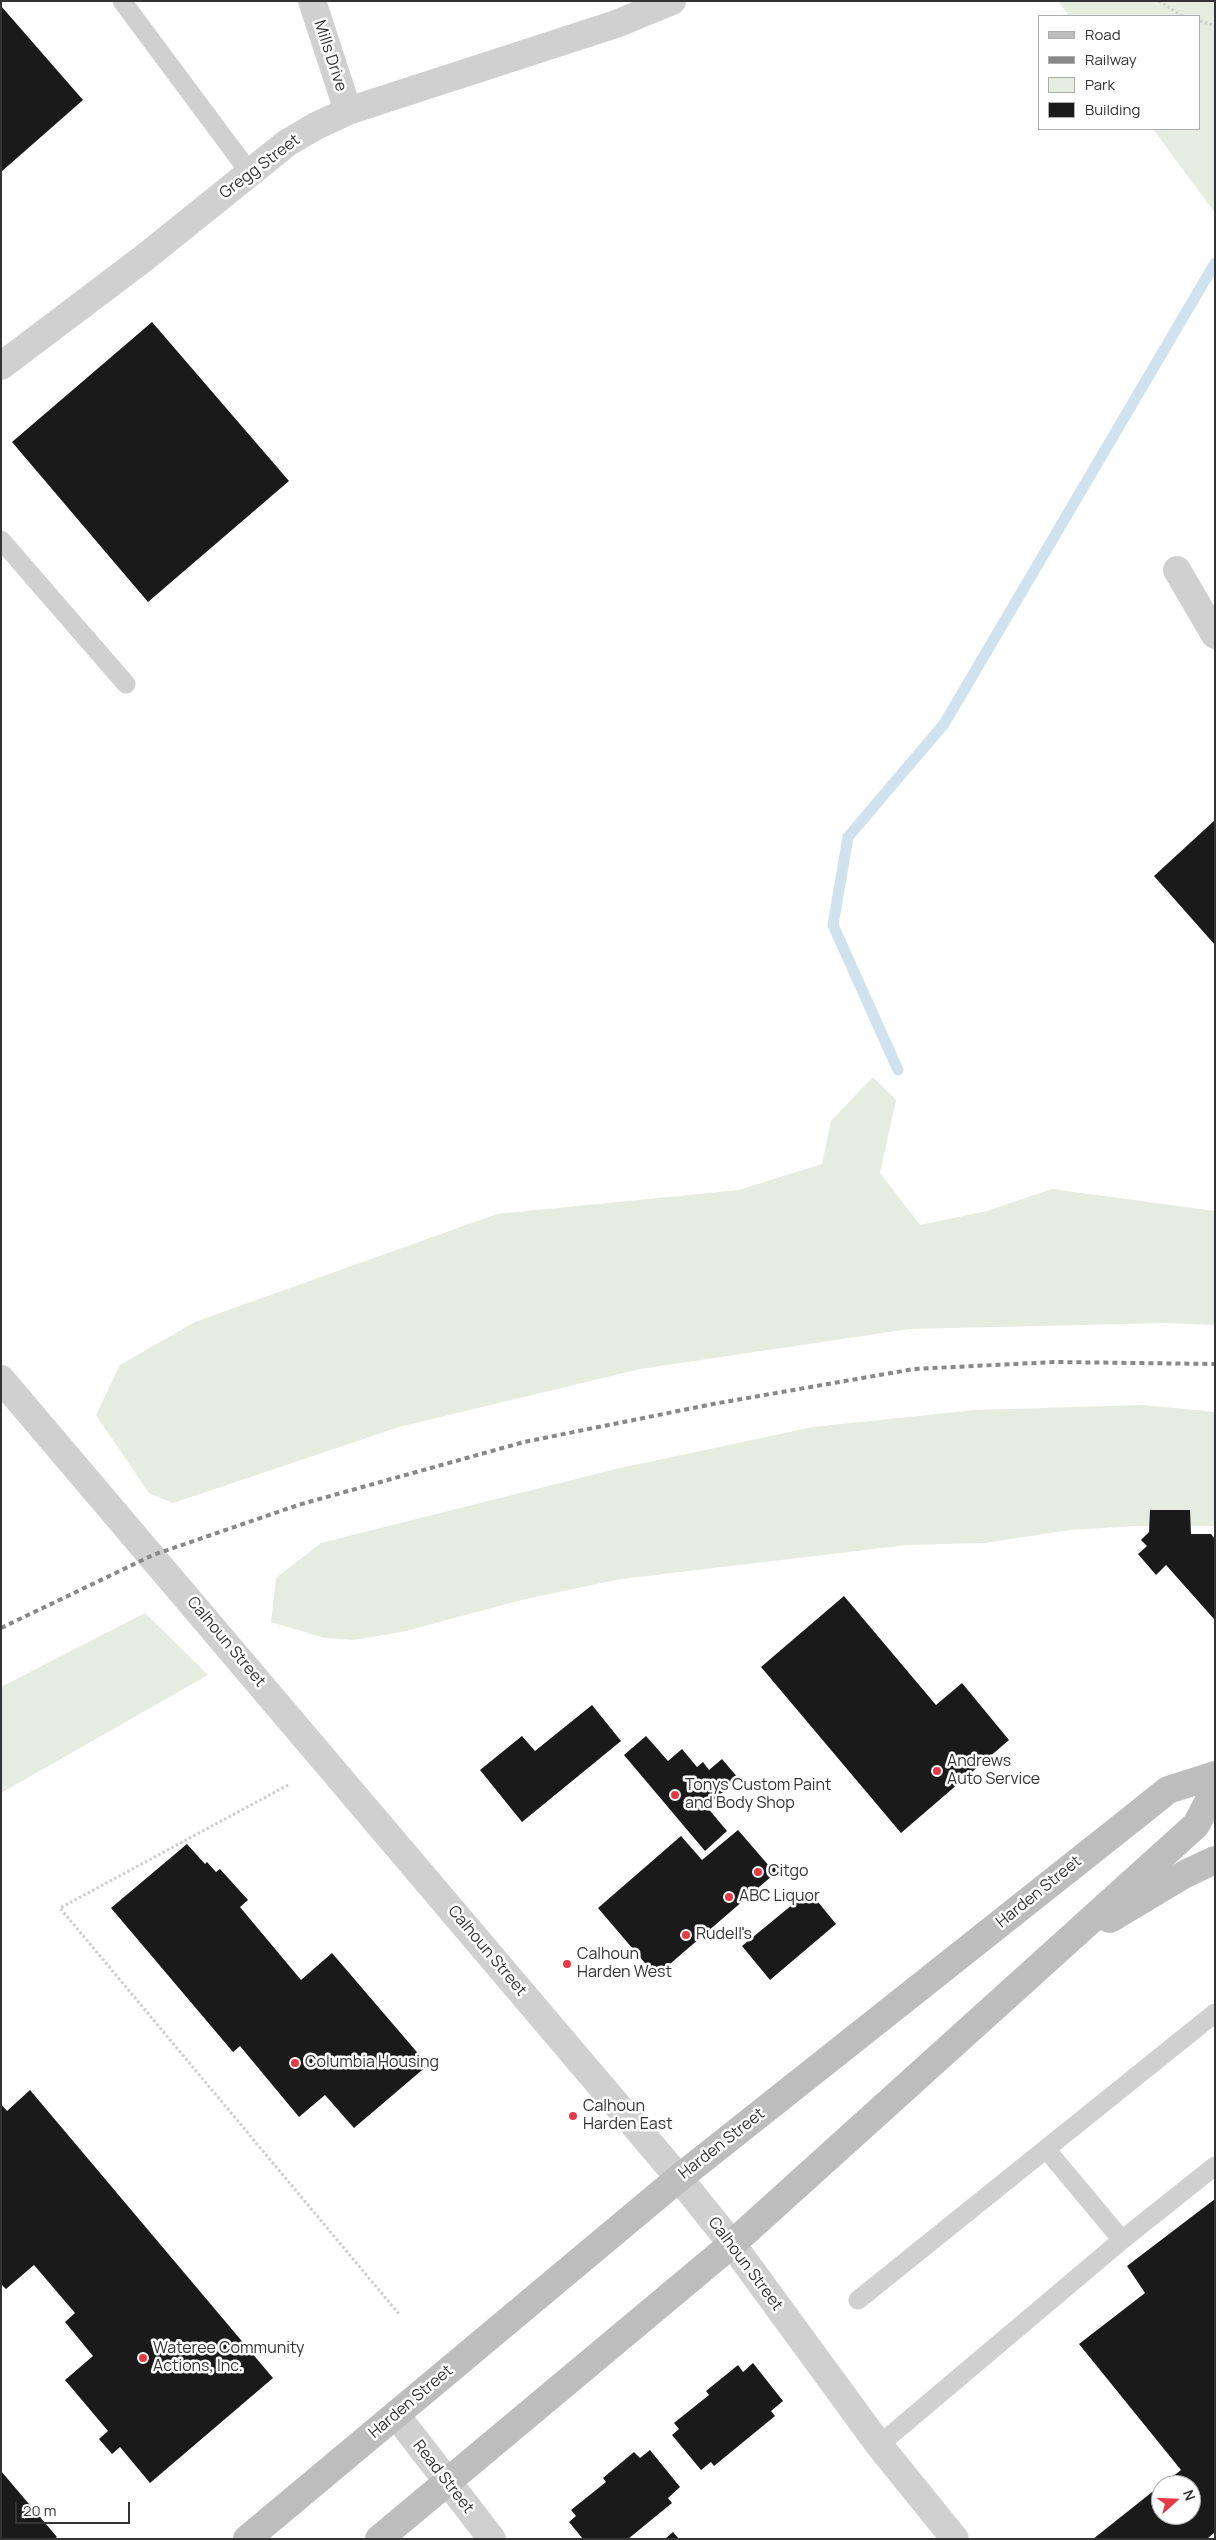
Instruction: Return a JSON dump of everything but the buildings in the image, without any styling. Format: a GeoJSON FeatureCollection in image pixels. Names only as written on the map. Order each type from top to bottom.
{"type":"FeatureCollection","features":[{"type":"Feature","properties":{"kind":"main road","name":"Harden Street"},"geometry":{"type":"LineString","coordinates":[[247,2539],[679,2178],[1168,1790],[1215,1775]]}},
{"type":"Feature","properties":{"kind":"main road"},"geometry":{"type":"LineString","coordinates":[[379,2539],[732,2244],[1196,1825],[1215,1789]]}},
{"type":"Feature","properties":{"kind":"main road"},"geometry":{"type":"LineString","coordinates":[[1059,1950],[1185,1874],[1215,1860]]}},
{"type":"Feature","properties":{"kind":"street","name":"Mills Drive"},"geometry":{"type":"LineString","coordinates":[[312,1],[348,111]]}},
{"type":"Feature","properties":{"kind":"street","name":"Gregg Street"},"geometry":{"type":"LineString","coordinates":[[1,366],[144,258],[287,143],[348,111],[616,24],[672,1]]}},
{"type":"Feature","properties":{"kind":"street"},"geometry":{"type":"LineString","coordinates":[[1177,570],[1215,636]]}},
{"type":"Feature","properties":{"kind":"street","name":"Calhoun Street"},"geometry":{"type":"LineString","coordinates":[[1,1379],[679,2178],[732,2244],[879,2445],[955,2539]]}},
{"type":"Feature","properties":{"kind":"street","name":"Read Street"},"geometry":{"type":"LineString","coordinates":[[396,2415],[492,2539]]}},
{"type":"Feature","properties":{"kind":"lane"},"geometry":{"type":"LineString","coordinates":[[122,1],[250,173]]}},
{"type":"Feature","properties":{"kind":"lane"},"geometry":{"type":"LineString","coordinates":[[1,540],[126,684]]}},
{"type":"Feature","properties":{"kind":"lane"},"geometry":{"type":"LineString","coordinates":[[858,2300],[1215,2013]]}},
{"type":"Feature","properties":{"kind":"lane"},"geometry":{"type":"LineString","coordinates":[[1046,2149],[1122,2240]]}},
{"type":"Feature","properties":{"kind":"lane"},"geometry":{"type":"LineString","coordinates":[[879,2445],[1122,2240],[1215,2166]]}},
{"type":"Feature","properties":{"kind":"path"},"geometry":{"type":"LineString","coordinates":[[1159,1],[1180,15]]}},
{"type":"Feature","properties":{"kind":"path"},"geometry":{"type":"LineString","coordinates":[[1201,21],[1215,26]]}},
{"type":"Feature","properties":{"kind":"path"},"geometry":{"type":"LineString","coordinates":[[288,1785],[60,1908],[399,2314]]}},
{"type":"Feature","properties":{"kind":"green space"},"geometry":{"type":"Polygon","coordinates":[[[1058,1],[1215,1],[1215,213],[1154,130],[1201,130],[1201,15],[1068,15],[1058,1]]]}},
{"type":"Feature","properties":{"kind":"green space"},"geometry":{"type":"Polygon","coordinates":[[[873,1077],[896,1100],[880,1173],[920,1225],[987,1211],[1052,1189],[1215,1211],[1215,1325],[1166,1323],[909,1329],[640,1369],[399,1427],[173,1503],[149,1493],[96,1415],[120,1365],[195,1322],[497,1214],[739,1190],[822,1164],[831,1121],[873,1077]]]}},
{"type":"Feature","properties":{"kind":"green space"},"geometry":{"type":"Polygon","coordinates":[[[1142,1405],[1215,1412],[1215,1526],[1136,1526],[1069,1530],[985,1543],[907,1545],[621,1579],[525,1599],[402,1632],[353,1640],[325,1638],[271,1622],[276,1578],[321,1543],[616,1469],[813,1427],[976,1410],[1142,1405]]]}},
{"type":"Feature","properties":{"kind":"green space"},"geometry":{"type":"Polygon","coordinates":[[[145,1613],[208,1675],[1,1793],[1,1687],[145,1613]]]}},
{"type":"Feature","properties":{"kind":"waterway"},"geometry":{"type":"LineString","coordinates":[[898,1070],[833,925],[848,837],[944,724],[1215,263]]}},
{"type":"Feature","properties":{"kind":"railway"},"geometry":{"type":"LineString","coordinates":[[1,1628],[153,1555],[298,1505],[524,1442],[713,1404],[914,1369],[1054,1362],[1215,1364]]}},
{"type":"Feature","properties":{"kind":"place","name":"Andrews Auto Service"},"geometry":{"type":"Point","coordinates":[937,1771]}},
{"type":"Feature","properties":{"kind":"place","name":"Tonys Custom Paint and Body Shop"},"geometry":{"type":"Point","coordinates":[675,1795]}},
{"type":"Feature","properties":{"kind":"place","name":"Citgo"},"geometry":{"type":"Point","coordinates":[758,1872]}},
{"type":"Feature","properties":{"kind":"place","name":"ABC Liquor"},"geometry":{"type":"Point","coordinates":[729,1897]}},
{"type":"Feature","properties":{"kind":"place","name":"Rudell's"},"geometry":{"type":"Point","coordinates":[686,1935]}},
{"type":"Feature","properties":{"kind":"place","name":"Calhoun Harden West"},"geometry":{"type":"Point","coordinates":[567,1964]}},
{"type":"Feature","properties":{"kind":"place","name":"Columbia Housing"},"geometry":{"type":"Point","coordinates":[295,2063]}},
{"type":"Feature","properties":{"kind":"place","name":"Calhoun Harden East"},"geometry":{"type":"Point","coordinates":[573,2116]}},
{"type":"Feature","properties":{"kind":"place","name":"Wateree Community Actions, Inc."},"geometry":{"type":"Point","coordinates":[143,2358]}}]}
